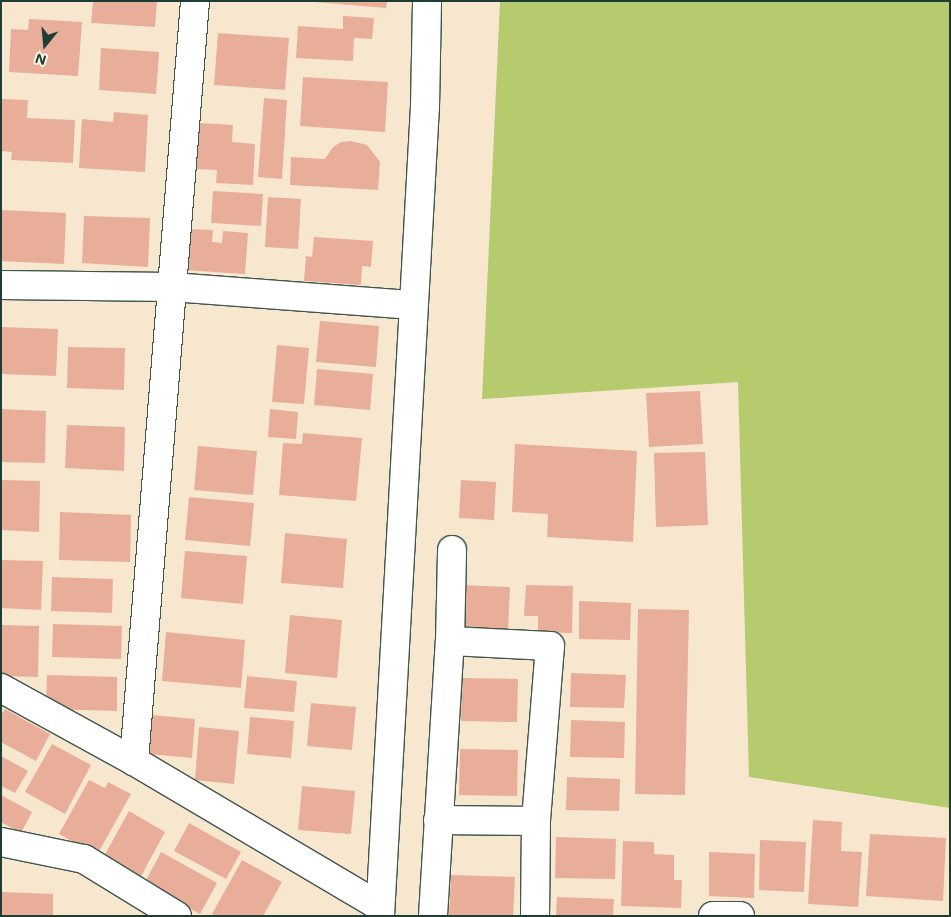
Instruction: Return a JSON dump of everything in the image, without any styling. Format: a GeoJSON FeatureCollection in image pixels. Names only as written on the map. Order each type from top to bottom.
{"type":"FeatureCollection","features":[{"type":"Feature","properties":{"kind":"street"},"geometry":{"type":"LineString","coordinates":[[134,761],[195,1]]}},
{"type":"Feature","properties":{"kind":"street"},"geometry":{"type":"LineString","coordinates":[[1,688],[134,761],[379,911],[412,305],[425,108],[427,1]]}},
{"type":"Feature","properties":{"kind":"street"},"geometry":{"type":"LineString","coordinates":[[1,284],[172,287],[412,305]]}},
{"type":"Feature","properties":{"kind":"street"},"geometry":{"type":"LineString","coordinates":[[433,916],[450,641],[452,550]]}},
{"type":"Feature","properties":{"kind":"street"},"geometry":{"type":"LineString","coordinates":[[450,641],[550,646],[536,821],[535,916]]}},
{"type":"Feature","properties":{"kind":"street"},"geometry":{"type":"LineString","coordinates":[[438,820],[536,821]]}},
{"type":"Feature","properties":{"kind":"street"},"geometry":{"type":"LineString","coordinates":[[1,842],[84,859],[169,914]]}},
{"type":"Feature","properties":{"kind":"street"},"geometry":{"type":"LineString","coordinates":[[713,916],[740,916]]}},
{"type":"Feature","properties":{"kind":"green space"},"geometry":{"type":"Polygon","coordinates":[[[500,1],[950,1],[950,808],[749,777],[738,382],[482,399],[500,1]]]}},
{"type":"Feature","properties":{"kind":"building"},"geometry":{"type":"Polygon","coordinates":[[[93,1],[157,1],[155,27],[91,23],[93,1]]]}},
{"type":"Feature","properties":{"kind":"building"},"geometry":{"type":"Polygon","coordinates":[[[302,1],[387,1],[386,8],[302,1]]]}},
{"type":"Feature","properties":{"kind":"building"},"geometry":{"type":"Polygon","coordinates":[[[343,16],[374,18],[372,39],[354,38],[353,61],[296,58],[298,26],[343,29],[343,16]]]}},
{"type":"Feature","properties":{"kind":"building"},"geometry":{"type":"Polygon","coordinates":[[[29,19],[82,22],[78,76],[9,72],[11,29],[28,30],[29,19]]]}},
{"type":"Feature","properties":{"kind":"building"},"geometry":{"type":"Polygon","coordinates":[[[218,33],[289,38],[285,90],[214,85],[218,33]]]}},
{"type":"Feature","properties":{"kind":"building"},"geometry":{"type":"Polygon","coordinates":[[[101,48],[159,52],[156,94],[99,90],[101,48]]]}},
{"type":"Feature","properties":{"kind":"building"},"geometry":{"type":"Polygon","coordinates":[[[303,77],[388,82],[385,132],[300,126],[303,77]]]}},
{"type":"Feature","properties":{"kind":"building"},"geometry":{"type":"Polygon","coordinates":[[[264,98],[287,100],[282,179],[258,177],[264,98]]]}},
{"type":"Feature","properties":{"kind":"building"},"geometry":{"type":"Polygon","coordinates":[[[1,99],[28,100],[27,118],[75,120],[73,163],[11,160],[12,152],[1,151],[1,99]]]}},
{"type":"Feature","properties":{"kind":"building"},"geometry":{"type":"Polygon","coordinates":[[[114,112],[148,115],[145,172],[79,168],[82,119],[113,122],[114,112]]]}},
{"type":"Feature","properties":{"kind":"building"},"geometry":{"type":"Polygon","coordinates":[[[200,123],[233,125],[232,142],[255,144],[253,185],[216,183],[217,170],[196,169],[200,123]]]}},
{"type":"Feature","properties":{"kind":"building"},"geometry":{"type":"Polygon","coordinates":[[[351,141],[367,145],[380,162],[378,190],[290,185],[291,157],[325,159],[333,147],[341,142],[351,141]]]}},
{"type":"Feature","properties":{"kind":"building"},"geometry":{"type":"Polygon","coordinates":[[[213,191],[263,194],[261,226],[211,223],[213,191]]]}},
{"type":"Feature","properties":{"kind":"building"},"geometry":{"type":"Polygon","coordinates":[[[268,197],[301,199],[298,249],[265,247],[268,197]]]}},
{"type":"Feature","properties":{"kind":"building"},"geometry":{"type":"Polygon","coordinates":[[[1,210],[66,213],[64,264],[1,261],[1,210]]]}},
{"type":"Feature","properties":{"kind":"building"},"geometry":{"type":"Polygon","coordinates":[[[84,216],[150,218],[148,267],[82,263],[84,216]]]}},
{"type":"Feature","properties":{"kind":"building"},"geometry":{"type":"Polygon","coordinates":[[[187,229],[213,230],[212,242],[222,243],[223,231],[248,233],[245,274],[184,270],[187,229]]]}},
{"type":"Feature","properties":{"kind":"building"},"geometry":{"type":"Polygon","coordinates":[[[314,237],[373,241],[371,267],[362,266],[361,285],[304,281],[306,256],[312,257],[314,237]]]}},
{"type":"Feature","properties":{"kind":"building"},"geometry":{"type":"Polygon","coordinates":[[[320,321],[379,326],[376,367],[316,362],[320,321]]]}},
{"type":"Feature","properties":{"kind":"building"},"geometry":{"type":"Polygon","coordinates":[[[1,327],[58,329],[56,376],[1,374],[1,327]]]}},
{"type":"Feature","properties":{"kind":"building"},"geometry":{"type":"Polygon","coordinates":[[[277,345],[309,348],[304,404],[272,402],[277,345]]]}},
{"type":"Feature","properties":{"kind":"building"},"geometry":{"type":"Polygon","coordinates":[[[68,347],[125,348],[124,390],[67,388],[68,347]]]}},
{"type":"Feature","properties":{"kind":"building"},"geometry":{"type":"Polygon","coordinates":[[[317,369],[373,374],[370,410],[314,405],[317,369]]]}},
{"type":"Feature","properties":{"kind":"building"},"geometry":{"type":"Polygon","coordinates":[[[700,391],[703,444],[649,447],[646,393],[700,391]]]}},
{"type":"Feature","properties":{"kind":"building"},"geometry":{"type":"Polygon","coordinates":[[[1,409],[46,411],[45,463],[1,462],[1,409]]]}},
{"type":"Feature","properties":{"kind":"building"},"geometry":{"type":"Polygon","coordinates":[[[270,409],[298,412],[296,439],[268,437],[270,409]]]}},
{"type":"Feature","properties":{"kind":"building"},"geometry":{"type":"Polygon","coordinates":[[[67,425],[125,427],[124,471],[65,468],[67,425]]]}},
{"type":"Feature","properties":{"kind":"building"},"geometry":{"type":"Polygon","coordinates":[[[303,433],[362,438],[356,501],[279,495],[283,443],[302,444],[303,433]]]}},
{"type":"Feature","properties":{"kind":"building"},"geometry":{"type":"Polygon","coordinates":[[[515,444],[637,451],[633,542],[547,537],[548,514],[512,512],[515,444]]]}},
{"type":"Feature","properties":{"kind":"building"},"geometry":{"type":"Polygon","coordinates":[[[198,446],[257,451],[253,495],[194,490],[198,446]]]}},
{"type":"Feature","properties":{"kind":"building"},"geometry":{"type":"Polygon","coordinates":[[[705,452],[708,525],[656,527],[654,453],[705,452]]]}},
{"type":"Feature","properties":{"kind":"building"},"geometry":{"type":"Polygon","coordinates":[[[1,480],[40,481],[39,532],[1,530],[1,480]]]}},
{"type":"Feature","properties":{"kind":"building"},"geometry":{"type":"Polygon","coordinates":[[[461,480],[496,482],[494,520],[459,518],[461,480]]]}},
{"type":"Feature","properties":{"kind":"building"},"geometry":{"type":"Polygon","coordinates":[[[189,497],[254,503],[250,546],[185,540],[189,497]]]}},
{"type":"Feature","properties":{"kind":"building"},"geometry":{"type":"Polygon","coordinates":[[[60,512],[131,515],[130,562],[59,560],[60,512]]]}},
{"type":"Feature","properties":{"kind":"building"},"geometry":{"type":"Polygon","coordinates":[[[285,533],[347,539],[343,588],[281,583],[285,533]]]}},
{"type":"Feature","properties":{"kind":"building"},"geometry":{"type":"Polygon","coordinates":[[[185,551],[247,556],[243,604],[181,598],[185,551]]]}},
{"type":"Feature","properties":{"kind":"building"},"geometry":{"type":"Polygon","coordinates":[[[1,560],[43,561],[41,610],[1,608],[1,560]]]}},
{"type":"Feature","properties":{"kind":"building"},"geometry":{"type":"Polygon","coordinates":[[[52,577],[113,579],[112,613],[51,611],[52,577]]]}},
{"type":"Feature","properties":{"kind":"building"},"geometry":{"type":"Polygon","coordinates":[[[460,585],[510,587],[508,630],[459,628],[460,585]]]}},
{"type":"Feature","properties":{"kind":"building"},"geometry":{"type":"Polygon","coordinates":[[[526,585],[573,586],[572,633],[538,632],[538,616],[524,616],[526,585]]]}},
{"type":"Feature","properties":{"kind":"building"},"geometry":{"type":"Polygon","coordinates":[[[579,601],[631,603],[630,640],[579,639],[579,601]]]}},
{"type":"Feature","properties":{"kind":"building"},"geometry":{"type":"Polygon","coordinates":[[[638,609],[689,610],[685,795],[635,794],[638,609]]]}},
{"type":"Feature","properties":{"kind":"building"},"geometry":{"type":"Polygon","coordinates":[[[290,615],[342,620],[337,678],[285,673],[290,615]]]}},
{"type":"Feature","properties":{"kind":"building"},"geometry":{"type":"Polygon","coordinates":[[[53,624],[122,626],[121,659],[52,657],[53,624]]]}},
{"type":"Feature","properties":{"kind":"building"},"geometry":{"type":"Polygon","coordinates":[[[2,625],[39,626],[38,677],[1,676],[2,625]]]}},
{"type":"Feature","properties":{"kind":"building"},"geometry":{"type":"Polygon","coordinates":[[[166,632],[245,640],[241,688],[162,681],[166,632]]]}},
{"type":"Feature","properties":{"kind":"building"},"geometry":{"type":"Polygon","coordinates":[[[571,673],[626,675],[624,708],[570,707],[571,673]]]}},
{"type":"Feature","properties":{"kind":"building"},"geometry":{"type":"Polygon","coordinates":[[[47,675],[117,677],[117,711],[46,709],[47,675]]]}},
{"type":"Feature","properties":{"kind":"building"},"geometry":{"type":"Polygon","coordinates":[[[247,676],[297,681],[294,712],[244,708],[247,676]]]}},
{"type":"Feature","properties":{"kind":"building"},"geometry":{"type":"Polygon","coordinates":[[[462,678],[518,679],[517,722],[461,721],[462,678]]]}},
{"type":"Feature","properties":{"kind":"building"},"geometry":{"type":"Polygon","coordinates":[[[311,703],[356,707],[352,750],[307,746],[311,703]]]}},
{"type":"Feature","properties":{"kind":"building"},"geometry":{"type":"Polygon","coordinates":[[[5,709],[50,734],[36,761],[1,742],[1,715],[5,709]]]}},
{"type":"Feature","properties":{"kind":"building"},"geometry":{"type":"Polygon","coordinates":[[[151,715],[195,719],[192,758],[148,754],[151,715]]]}},
{"type":"Feature","properties":{"kind":"building"},"geometry":{"type":"Polygon","coordinates":[[[250,717],[294,721],[291,758],[247,754],[250,717]]]}},
{"type":"Feature","properties":{"kind":"building"},"geometry":{"type":"Polygon","coordinates":[[[571,720],[625,722],[624,758],[570,757],[571,720]]]}},
{"type":"Feature","properties":{"kind":"building"},"geometry":{"type":"Polygon","coordinates":[[[199,727],[239,731],[234,784],[195,780],[199,727]]]}},
{"type":"Feature","properties":{"kind":"building"},"geometry":{"type":"Polygon","coordinates":[[[52,744],[91,765],[65,814],[25,792],[52,744]]]}},
{"type":"Feature","properties":{"kind":"building"},"geometry":{"type":"Polygon","coordinates":[[[460,749],[518,750],[517,796],[459,795],[460,749]]]}},
{"type":"Feature","properties":{"kind":"building"},"geometry":{"type":"Polygon","coordinates":[[[1,756],[28,771],[15,793],[1,786],[1,756]]]}},
{"type":"Feature","properties":{"kind":"building"},"geometry":{"type":"Polygon","coordinates":[[[567,777],[620,779],[619,811],[566,810],[567,777]]]}},
{"type":"Feature","properties":{"kind":"building"},"geometry":{"type":"Polygon","coordinates":[[[89,780],[105,788],[108,782],[131,794],[97,855],[59,834],[89,780]]]}},
{"type":"Feature","properties":{"kind":"building"},"geometry":{"type":"Polygon","coordinates":[[[302,786],[355,791],[351,834],[298,830],[302,786]]]}},
{"type":"Feature","properties":{"kind":"building"},"geometry":{"type":"Polygon","coordinates":[[[1,795],[32,812],[21,833],[1,822],[1,795]]]}},
{"type":"Feature","properties":{"kind":"building"},"geometry":{"type":"Polygon","coordinates":[[[129,811],[165,832],[140,878],[103,858],[129,811]]]}},
{"type":"Feature","properties":{"kind":"building"},"geometry":{"type":"Polygon","coordinates":[[[813,820],[842,822],[841,851],[862,852],[858,907],[808,904],[813,820]]]}},
{"type":"Feature","properties":{"kind":"building"},"geometry":{"type":"Polygon","coordinates":[[[189,823],[241,852],[226,879],[174,851],[189,823]]]}},
{"type":"Feature","properties":{"kind":"building"},"geometry":{"type":"Polygon","coordinates":[[[870,834],[946,838],[943,901],[866,896],[870,834]]]}},
{"type":"Feature","properties":{"kind":"building"},"geometry":{"type":"Polygon","coordinates":[[[556,837],[616,839],[615,879],[555,878],[556,837]]]}},
{"type":"Feature","properties":{"kind":"building"},"geometry":{"type":"Polygon","coordinates":[[[760,840],[806,842],[804,892],[759,890],[760,840]]]}},
{"type":"Feature","properties":{"kind":"building"},"geometry":{"type":"Polygon","coordinates":[[[623,841],[654,842],[654,854],[674,855],[674,880],[682,880],[681,908],[621,906],[623,841]]]}},
{"type":"Feature","properties":{"kind":"building"},"geometry":{"type":"Polygon","coordinates":[[[161,852],[217,883],[200,914],[144,884],[161,852]]]}},
{"type":"Feature","properties":{"kind":"building"},"geometry":{"type":"Polygon","coordinates":[[[709,852],[755,854],[754,898],[709,896],[709,852]]]}},
{"type":"Feature","properties":{"kind":"building"},"geometry":{"type":"Polygon","coordinates":[[[242,860],[282,882],[263,916],[216,916],[212,914],[242,860]]]}},
{"type":"Feature","properties":{"kind":"building"},"geometry":{"type":"Polygon","coordinates":[[[451,875],[515,877],[513,916],[449,916],[451,875]]]}},
{"type":"Feature","properties":{"kind":"building"},"geometry":{"type":"Polygon","coordinates":[[[1,892],[53,894],[53,916],[1,916],[1,892]]]}},
{"type":"Feature","properties":{"kind":"building"},"geometry":{"type":"Polygon","coordinates":[[[557,897],[614,899],[613,916],[556,916],[557,897]]]}}]}
